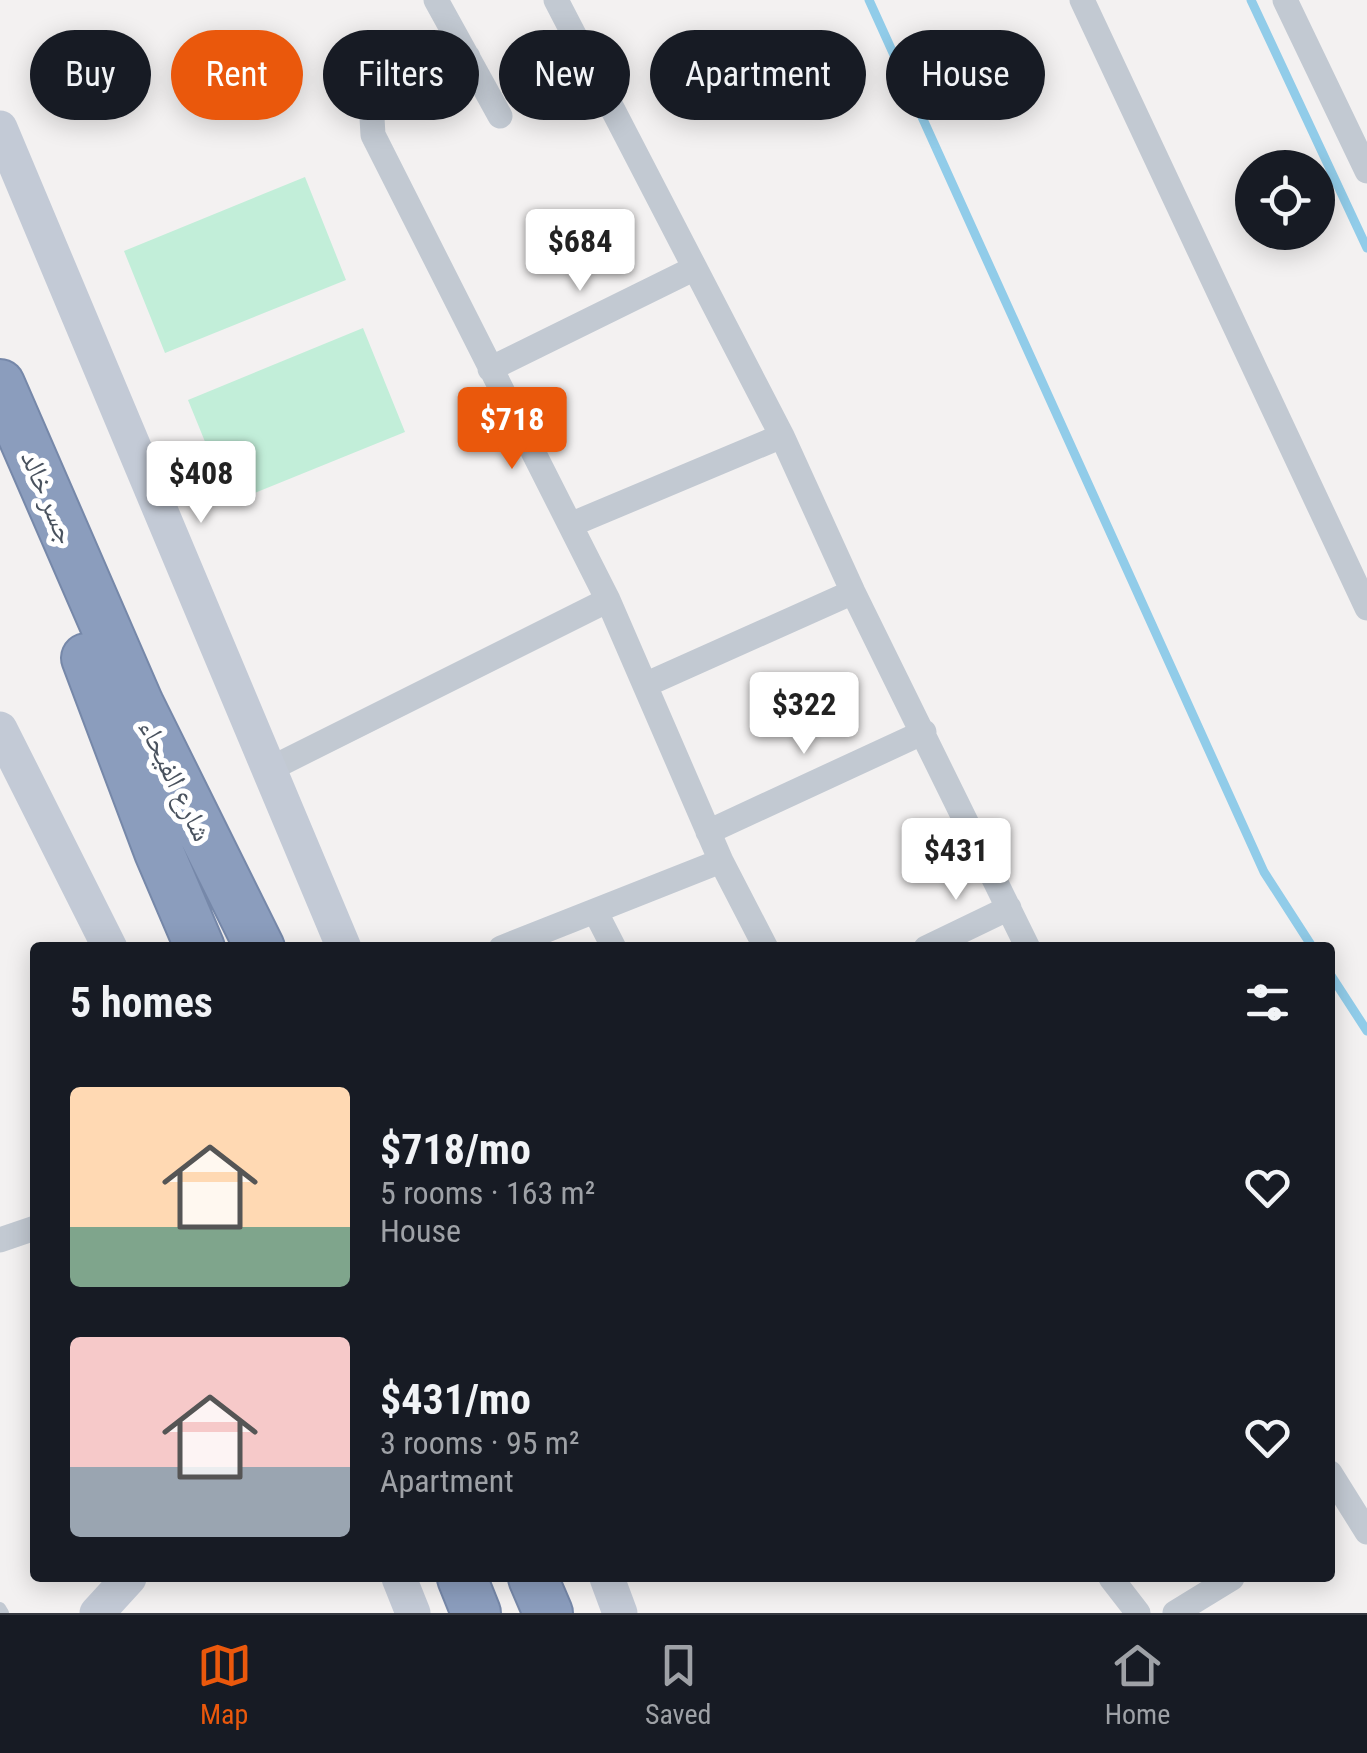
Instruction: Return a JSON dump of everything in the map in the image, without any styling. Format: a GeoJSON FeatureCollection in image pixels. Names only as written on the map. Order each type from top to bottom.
{"type":"FeatureCollection","features":[{"type":"Feature","properties":{"kind":"highway","name":"جسر خالد"},"geometry":{"type":"LineString","coordinates":[[0,384],[86,618]]}},
{"type":"Feature","properties":{"kind":"highway"},"geometry":{"type":"LineString","coordinates":[[0,463],[86,618]]}},
{"type":"Feature","properties":{"kind":"highway","name":"شارع الفيحاء"},"geometry":{"type":"LineString","coordinates":[[86,618],[159,852],[197,942]]}},
{"type":"Feature","properties":{"kind":"highway","name":"شارع الفيحاء"},"geometry":{"type":"LineString","coordinates":[[86,618],[139,704],[257,942]]}},
{"type":"Feature","properties":{"kind":"highway"},"geometry":{"type":"LineString","coordinates":[[464,1582],[476,1613]]}},
{"type":"Feature","properties":{"kind":"highway"},"geometry":{"type":"LineString","coordinates":[[535,1582],[548,1613]]}},
{"type":"Feature","properties":{"kind":"street"},"geometry":{"type":"LineString","coordinates":[[436,0],[453,30]]}},
{"type":"Feature","properties":{"kind":"street"},"geometry":{"type":"LineString","coordinates":[[556,0],[782,436],[853,592],[1025,942]]}},
{"type":"Feature","properties":{"kind":"street"},"geometry":{"type":"LineString","coordinates":[[1082,0],[1367,608]]}},
{"type":"Feature","properties":{"kind":"street"},"geometry":{"type":"LineString","coordinates":[[1285,0],[1367,171]]}},
{"type":"Feature","properties":{"kind":"street"},"geometry":{"type":"LineString","coordinates":[[479,77],[499,114]]}},
{"type":"Feature","properties":{"kind":"street"},"geometry":{"type":"LineString","coordinates":[[372,120],[373,134],[608,600],[721,861],[763,942]]}},
{"type":"Feature","properties":{"kind":"street"},"geometry":{"type":"LineString","coordinates":[[0,128],[341,942]]}},
{"type":"Feature","properties":{"kind":"street"},"geometry":{"type":"LineString","coordinates":[[490,368],[695,268]]}},
{"type":"Feature","properties":{"kind":"street"},"geometry":{"type":"LineString","coordinates":[[570,525],[782,436]]}},
{"type":"Feature","properties":{"kind":"street"},"geometry":{"type":"LineString","coordinates":[[644,685],[853,592]]}},
{"type":"Feature","properties":{"kind":"street"},"geometry":{"type":"LineString","coordinates":[[268,770],[608,600]]}},
{"type":"Feature","properties":{"kind":"street"},"geometry":{"type":"LineString","coordinates":[[0,729],[107,942]]}},
{"type":"Feature","properties":{"kind":"street"},"geometry":{"type":"LineString","coordinates":[[708,832],[924,732]]}},
{"type":"Feature","properties":{"kind":"street"},"geometry":{"type":"LineString","coordinates":[[516,942],[721,861]]}},
{"type":"Feature","properties":{"kind":"street"},"geometry":{"type":"LineString","coordinates":[[939,942],[1010,908]]}},
{"type":"Feature","properties":{"kind":"street"},"geometry":{"type":"LineString","coordinates":[[595,911],[611,942]]}},
{"type":"Feature","properties":{"kind":"street"},"geometry":{"type":"LineString","coordinates":[[0,1240],[30,1230]]}},
{"type":"Feature","properties":{"kind":"street"},"geometry":{"type":"LineString","coordinates":[[1340,1511],[1367,1532]]}},
{"type":"Feature","properties":{"kind":"street"},"geometry":{"type":"LineString","coordinates":[[97,1613],[124,1582]]}},
{"type":"Feature","properties":{"kind":"street"},"geometry":{"type":"LineString","coordinates":[[401,1582],[413,1613]]}},
{"type":"Feature","properties":{"kind":"street"},"geometry":{"type":"LineString","coordinates":[[608,1582],[620,1613]]}},
{"type":"Feature","properties":{"kind":"street"},"geometry":{"type":"LineString","coordinates":[[1114,1582],[1138,1613]]}},
{"type":"Feature","properties":{"kind":"street"},"geometry":{"type":"LineString","coordinates":[[1175,1613],[1225,1582]]}},
{"type":"Feature","properties":{"kind":"green space"},"geometry":{"type":"Polygon","coordinates":[[[305,177],[346,280],[165,353],[124,251],[305,177]]]}},
{"type":"Feature","properties":{"kind":"green space"},"geometry":{"type":"Polygon","coordinates":[[[363,328],[405,432],[230,503],[188,400],[363,328]]]}},
{"type":"Feature","properties":{"kind":"waterway"},"geometry":{"type":"LineString","coordinates":[[869,0],[1264,872],[1309,942]]}},
{"type":"Feature","properties":{"kind":"waterway"},"geometry":{"type":"LineString","coordinates":[[1251,0],[1367,248]]}},
{"type":"Feature","properties":{"kind":"waterway"},"geometry":{"type":"LineString","coordinates":[[1335,982],[1367,1031]]}}]}
